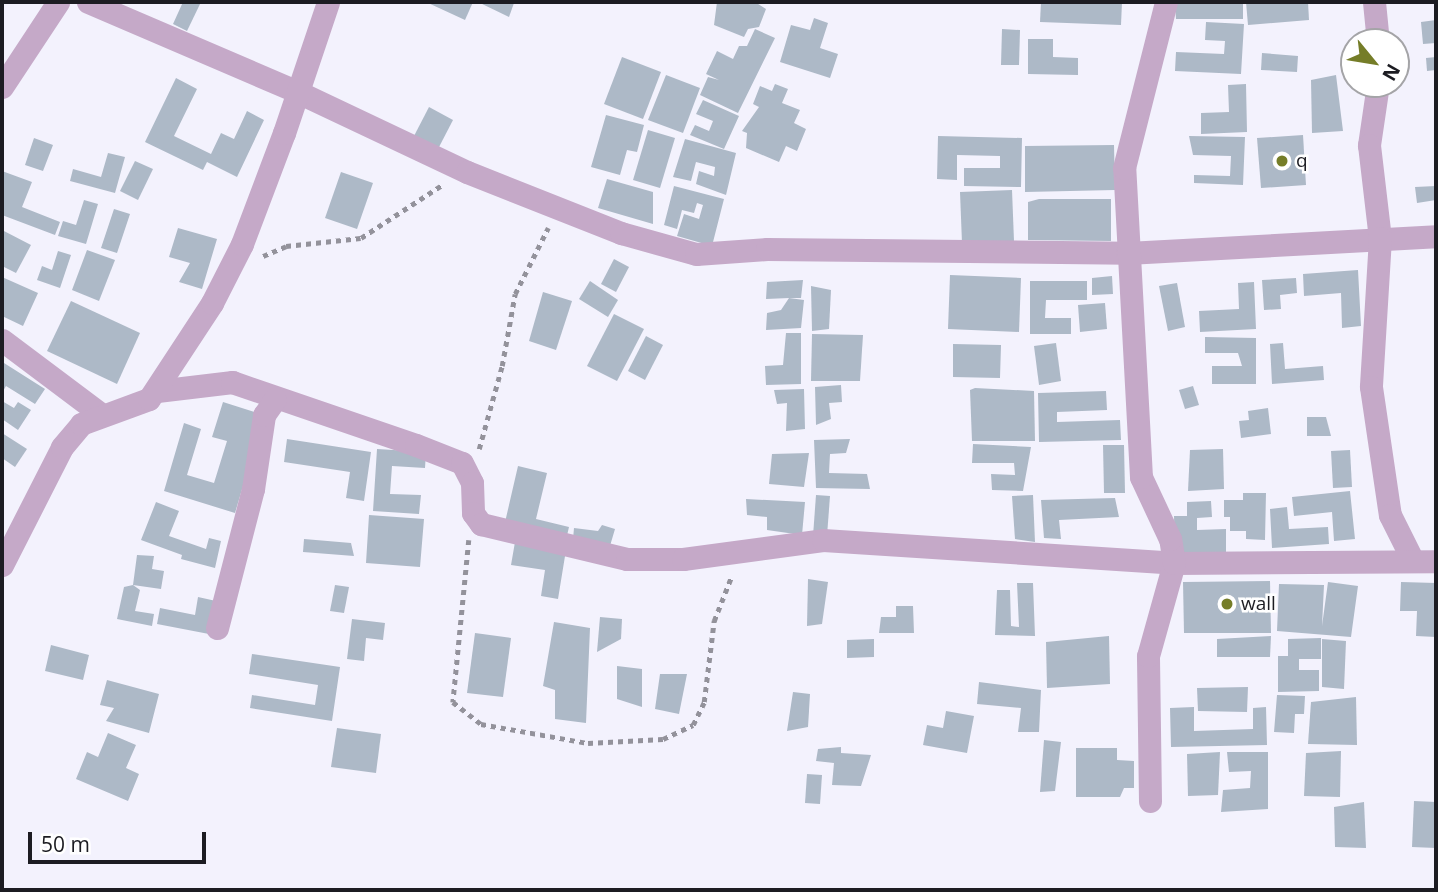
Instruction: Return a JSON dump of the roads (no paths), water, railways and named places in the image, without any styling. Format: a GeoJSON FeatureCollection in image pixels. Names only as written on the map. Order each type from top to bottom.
{"type":"FeatureCollection","features":[{"type":"Feature","properties":{"kind":"street"},"geometry":{"type":"LineString","coordinates":[[2,87],[58,2]]}},
{"type":"Feature","properties":{"kind":"street"},"geometry":{"type":"LineString","coordinates":[[88,2],[300,93],[467,172],[556,208],[696,254],[767,249],[1127,253],[1436,236]]}},
{"type":"Feature","properties":{"kind":"street"},"geometry":{"type":"LineString","coordinates":[[2,565],[62,447],[81,424],[149,399],[157,391],[229,275],[300,93],[328,2]]}},
{"type":"Feature","properties":{"kind":"street"},"geometry":{"type":"LineString","coordinates":[[1374,2],[1377,28]]}},
{"type":"Feature","properties":{"kind":"street"},"geometry":{"type":"LineString","coordinates":[[1150,801],[1148,656],[1174,563],[1170,540],[1141,477],[1124,168],[1128,139],[1161,5]]}},
{"type":"Feature","properties":{"kind":"street"},"geometry":{"type":"LineString","coordinates":[[1376,98],[1369,145],[1380,238],[1371,387],[1390,515],[1425,561]]}},
{"type":"Feature","properties":{"kind":"street"},"geometry":{"type":"LineString","coordinates":[[2,340],[102,415]]}},
{"type":"Feature","properties":{"kind":"street"},"geometry":{"type":"LineString","coordinates":[[157,391],[222,381],[446,456],[462,463],[472,483],[477,520],[627,559],[741,552],[823,540],[1174,563],[1425,561]]}},
{"type":"Feature","properties":{"kind":"street"},"geometry":{"type":"LineString","coordinates":[[217,628],[253,489],[264,415],[275,399]]}},
{"type":"Feature","properties":{"kind":"place","name":"q"},"geometry":{"type":"Point","coordinates":[1282,161]}},
{"type":"Feature","properties":{"kind":"place","name":"wall"},"geometry":{"type":"Point","coordinates":[1227,604]}}]}
